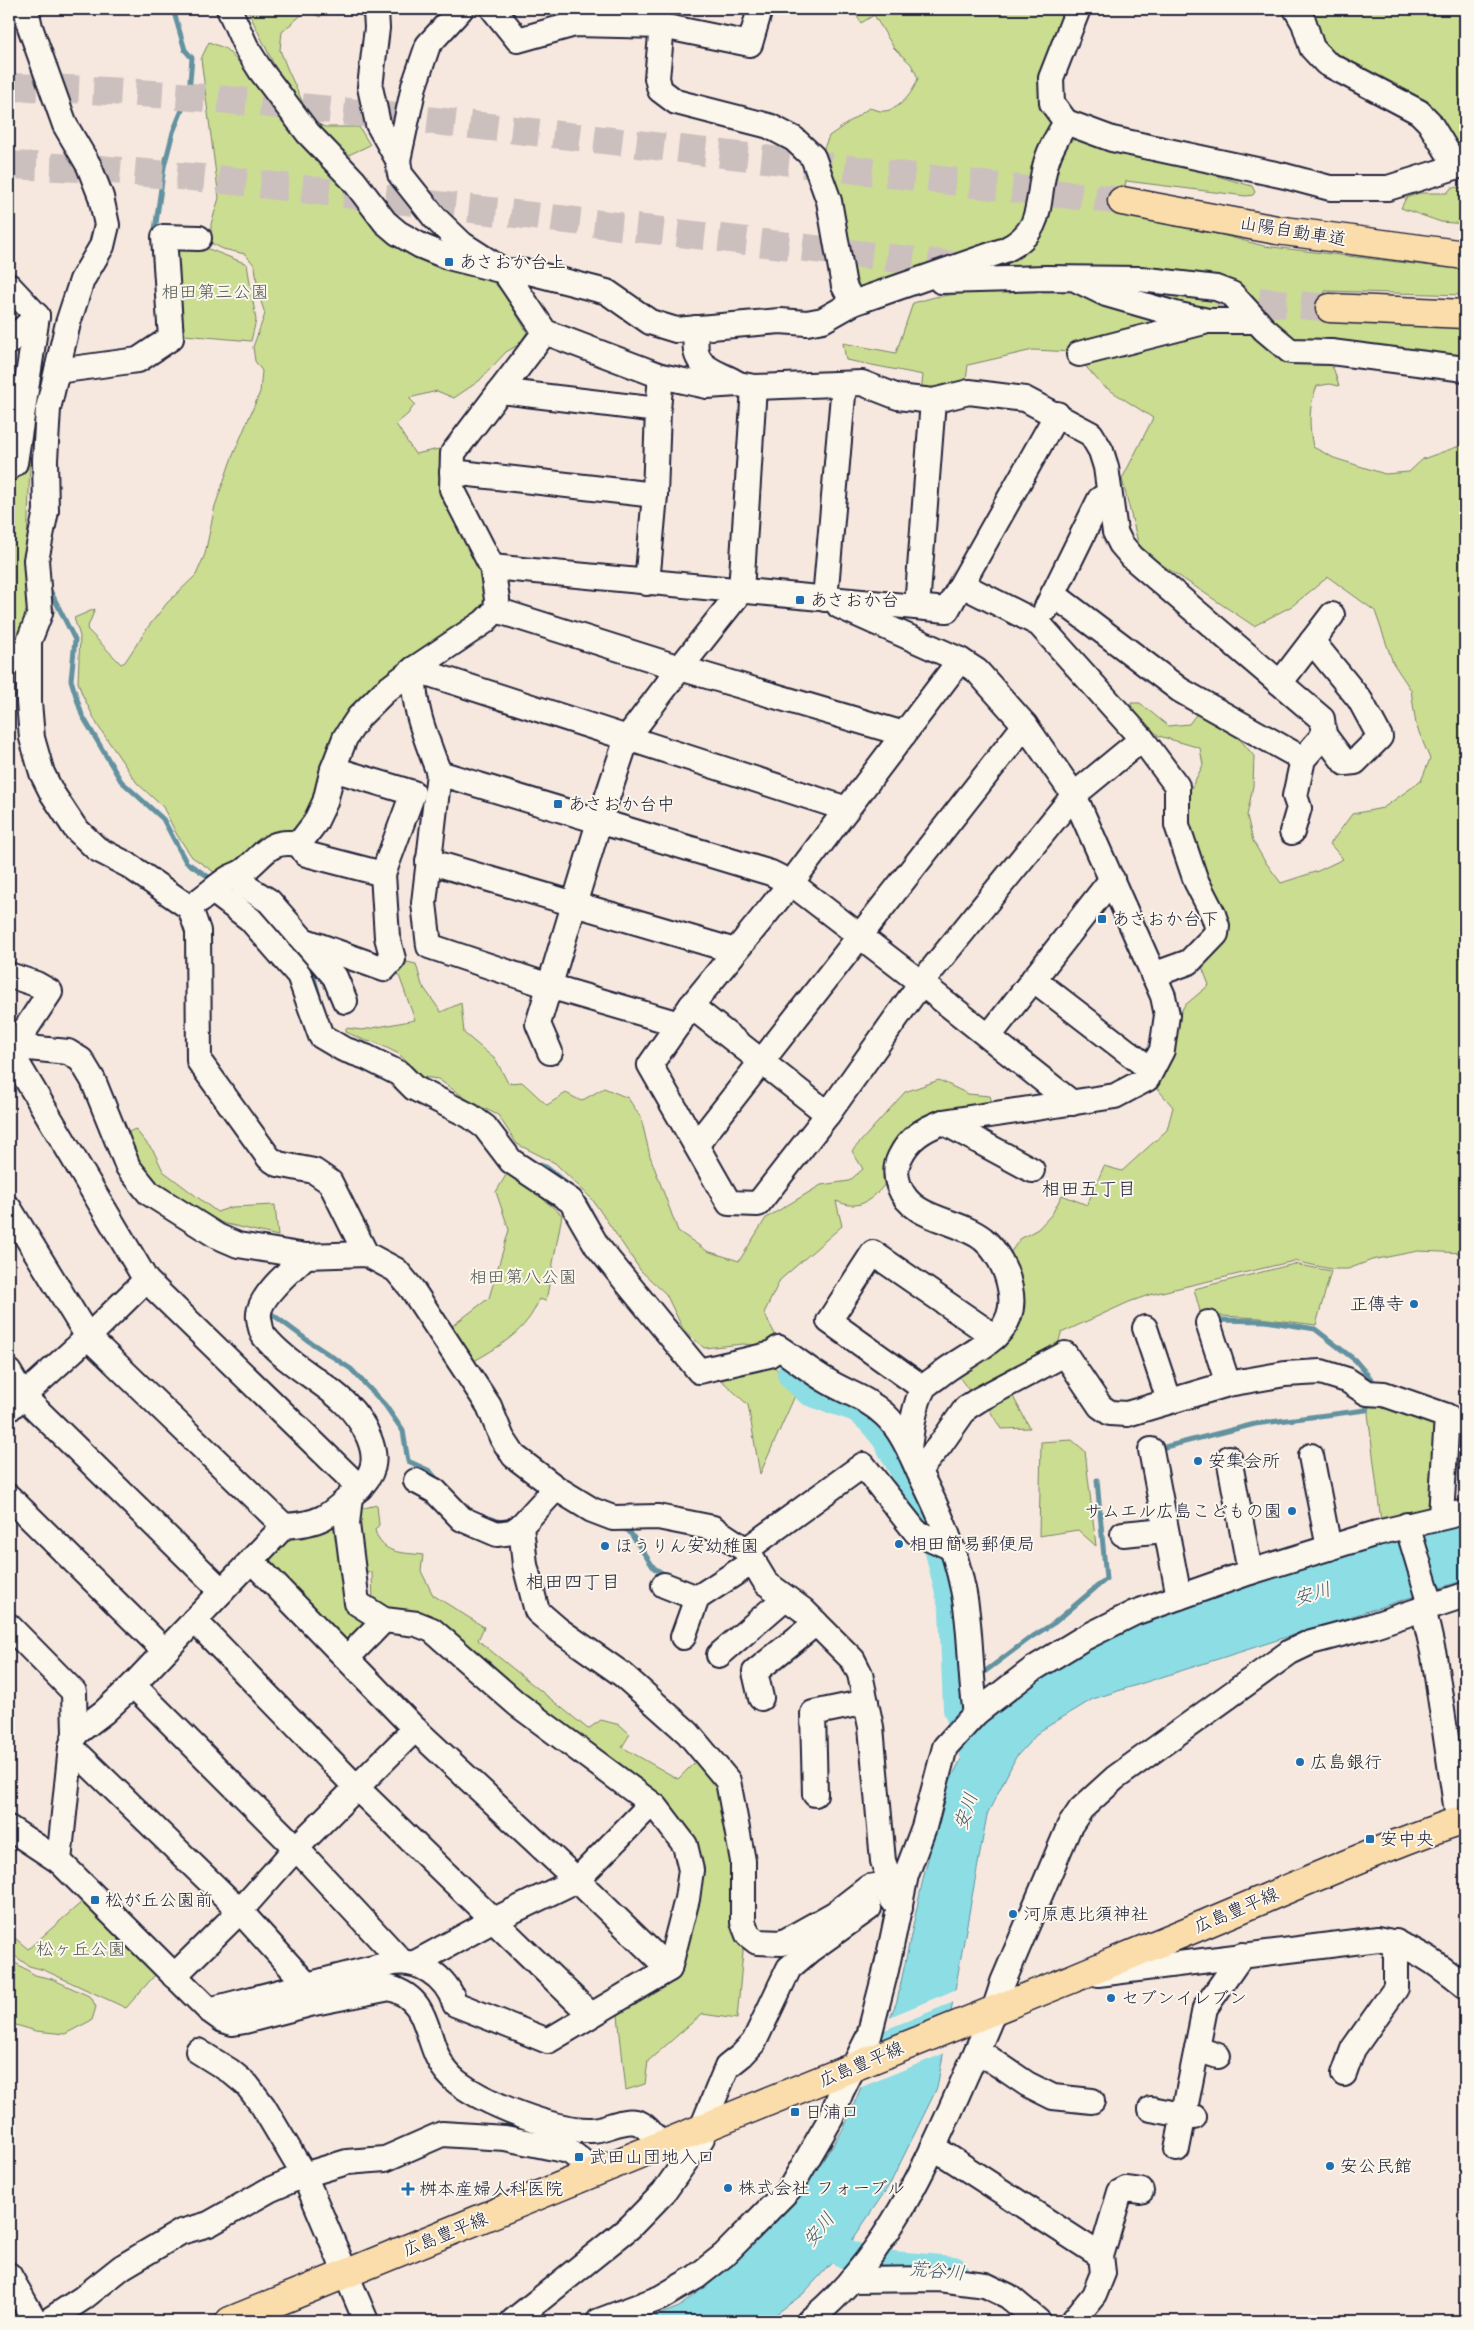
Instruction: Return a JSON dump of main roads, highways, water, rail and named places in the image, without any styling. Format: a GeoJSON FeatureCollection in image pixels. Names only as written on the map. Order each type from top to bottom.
{"type":"FeatureCollection","features":[{"type":"Feature","properties":{"kind":"main road","name":"山陽自動車道"},"geometry":{"type":"LineString","coordinates":[[1122,201],[1277,230],[1465,255]]}},
{"type":"Feature","properties":{"kind":"main road"},"geometry":{"type":"LineString","coordinates":[[1330,308],[1465,314]]}},
{"type":"Feature","properties":{"kind":"main road","name":"広島豊平線"},"geometry":{"type":"LineString","coordinates":[[230,2321],[662,2144],[808,2087],[995,2008],[1072,1979],[1461,1816]]}},
{"type":"Feature","properties":{"kind":"water","name":"安川"},"geometry":{"type":"Polygon","coordinates":[[[1465,1523],[1465,1580],[1093,1699],[1040,1731],[1016,1757],[987,1815],[937,2088],[890,2184],[851,2242],[803,2294],[767,2321],[643,2321],[679,2307],[738,2260],[794,2204],[844,2128],[897,2001],[923,1879],[946,1788],[978,1727],[1037,1676],[1148,1618],[1366,1549],[1465,1523]]]}},
{"type":"Feature","properties":{"kind":"waterway"},"geometry":{"type":"LineString","coordinates":[[154,237],[164,167],[173,132],[189,93],[192,58],[185,50],[173,9]]}},
{"type":"Feature","properties":{"kind":"waterway"},"geometry":{"type":"LineString","coordinates":[[42,386],[43,371],[49,362]]}},
{"type":"Feature","properties":{"kind":"waterway"},"geometry":{"type":"LineString","coordinates":[[48,586],[75,640],[71,680],[82,715],[121,781],[163,819],[186,862],[215,881]]}},
{"type":"Feature","properties":{"kind":"waterway"},"geometry":{"type":"LineString","coordinates":[[246,900],[270,921],[296,953]]}},
{"type":"Feature","properties":{"kind":"waterway"},"geometry":{"type":"LineString","coordinates":[[305,963],[312,971],[319,996]]}},
{"type":"Feature","properties":{"kind":"waterway"},"geometry":{"type":"LineString","coordinates":[[531,1162],[546,1167],[568,1185]]}},
{"type":"Feature","properties":{"kind":"waterway"},"geometry":{"type":"LineString","coordinates":[[578,1194],[584,1199],[595,1220]]}},
{"type":"Feature","properties":{"kind":"waterway"},"geometry":{"type":"LineString","coordinates":[[268,1311],[351,1369],[385,1405],[403,1431],[408,1461],[430,1471],[439,1482]]}},
{"type":"Feature","properties":{"kind":"waterway"},"geometry":{"type":"LineString","coordinates":[[1215,1320],[1266,1321],[1315,1329],[1355,1360],[1378,1387]]}},
{"type":"Feature","properties":{"kind":"waterway"},"geometry":{"type":"LineString","coordinates":[[792,1374],[810,1391],[857,1407],[872,1420],[886,1437],[932,1519],[954,1609],[958,1709],[980,1767]]}},
{"type":"Feature","properties":{"kind":"waterway"},"geometry":{"type":"LineString","coordinates":[[1157,1449],[1255,1424],[1366,1410],[1369,1400]]}},
{"type":"Feature","properties":{"kind":"waterway"},"geometry":{"type":"LineString","coordinates":[[979,1676],[1030,1638],[1054,1623],[1106,1579],[1097,1480]]}},
{"type":"Feature","properties":{"kind":"waterway"},"geometry":{"type":"LineString","coordinates":[[486,1517],[507,1524]]}},
{"type":"Feature","properties":{"kind":"waterway"},"geometry":{"type":"LineString","coordinates":[[620,1528],[629,1531],[654,1568],[667,1576]]}},
{"type":"Feature","properties":{"kind":"waterway"},"geometry":{"type":"LineString","coordinates":[[958,1691],[966,1686]]}},
{"type":"Feature","properties":{"kind":"waterway","name":"荒谷川"},"geometry":{"type":"LineString","coordinates":[[814,2239],[869,2264],[953,2271]]}},
{"type":"Feature","properties":{"kind":"tunnel"},"geometry":{"type":"LineString","coordinates":[[9,87],[116,91],[329,110],[607,140],[1122,201]]}},
{"type":"Feature","properties":{"kind":"tunnel"},"geometry":{"type":"LineString","coordinates":[[9,165],[100,169],[225,180],[969,267]]}},
{"type":"Feature","properties":{"kind":"tunnel"},"geometry":{"type":"LineString","coordinates":[[1217,297],[1330,308]]}},
{"type":"Feature","properties":{"kind":"place","name":"あさおか台上"},"geometry":{"type":"Point","coordinates":[449,262]}},
{"type":"Feature","properties":{"kind":"place","name":"あさおか台"},"geometry":{"type":"Point","coordinates":[800,600]}},
{"type":"Feature","properties":{"kind":"place","name":"あさおか台中"},"geometry":{"type":"Point","coordinates":[558,804]}},
{"type":"Feature","properties":{"kind":"place","name":"あさおか台下"},"geometry":{"type":"Point","coordinates":[1102,919]}},
{"type":"Feature","properties":{"kind":"place","name":"正傳寺"},"geometry":{"type":"Point","coordinates":[1414,1304]}},
{"type":"Feature","properties":{"kind":"place","name":"安集会所"},"geometry":{"type":"Point","coordinates":[1198,1461]}},
{"type":"Feature","properties":{"kind":"place","name":"サムエル広島こどもの園"},"geometry":{"type":"Point","coordinates":[1292,1511]}},
{"type":"Feature","properties":{"kind":"place","name":"相田簡易郵便局"},"geometry":{"type":"Point","coordinates":[899,1544]}},
{"type":"Feature","properties":{"kind":"place","name":"ほうりん安幼稚園"},"geometry":{"type":"Point","coordinates":[605,1546]}},
{"type":"Feature","properties":{"kind":"place","name":"広島銀行"},"geometry":{"type":"Point","coordinates":[1300,1762]}},
{"type":"Feature","properties":{"kind":"place","name":"安中央"},"geometry":{"type":"Point","coordinates":[1370,1839]}},
{"type":"Feature","properties":{"kind":"place","name":"松が丘公園前"},"geometry":{"type":"Point","coordinates":[95,1900]}},
{"type":"Feature","properties":{"kind":"place","name":"河原恵比須神社"},"geometry":{"type":"Point","coordinates":[1013,1914]}},
{"type":"Feature","properties":{"kind":"place","name":"セブンイレブン"},"geometry":{"type":"Point","coordinates":[1111,1998]}},
{"type":"Feature","properties":{"kind":"place","name":"日浦口"},"geometry":{"type":"Point","coordinates":[795,2112]}},
{"type":"Feature","properties":{"kind":"place","name":"武田山団地入口"},"geometry":{"type":"Point","coordinates":[579,2157]}},
{"type":"Feature","properties":{"kind":"place","name":"安公民館"},"geometry":{"type":"Point","coordinates":[1330,2166]}},
{"type":"Feature","properties":{"kind":"place","name":"株式会社 フォーブル"},"geometry":{"type":"Point","coordinates":[728,2188]}},
{"type":"Feature","properties":{"kind":"place","name":"桝本産婦人科医院"},"geometry":{"type":"Point","coordinates":[408,2189]}},
{"type":"Feature","properties":{"kind":"district","name":"相田五丁目"},"geometry":{"type":"Point","coordinates":[1089,1188]}},
{"type":"Feature","properties":{"kind":"district","name":"相田四丁目"},"geometry":{"type":"Point","coordinates":[573,1581]}},
{"type":"Feature","properties":{"kind":"park label","name":"相田第三公園"},"geometry":{"type":"Point","coordinates":[215,292]}},
{"type":"Feature","properties":{"kind":"park label","name":"相田第八公園"},"geometry":{"type":"Point","coordinates":[523,1277]}},
{"type":"Feature","properties":{"kind":"park label","name":"松ヶ丘公園"},"geometry":{"type":"Point","coordinates":[81,1949]}}]}
